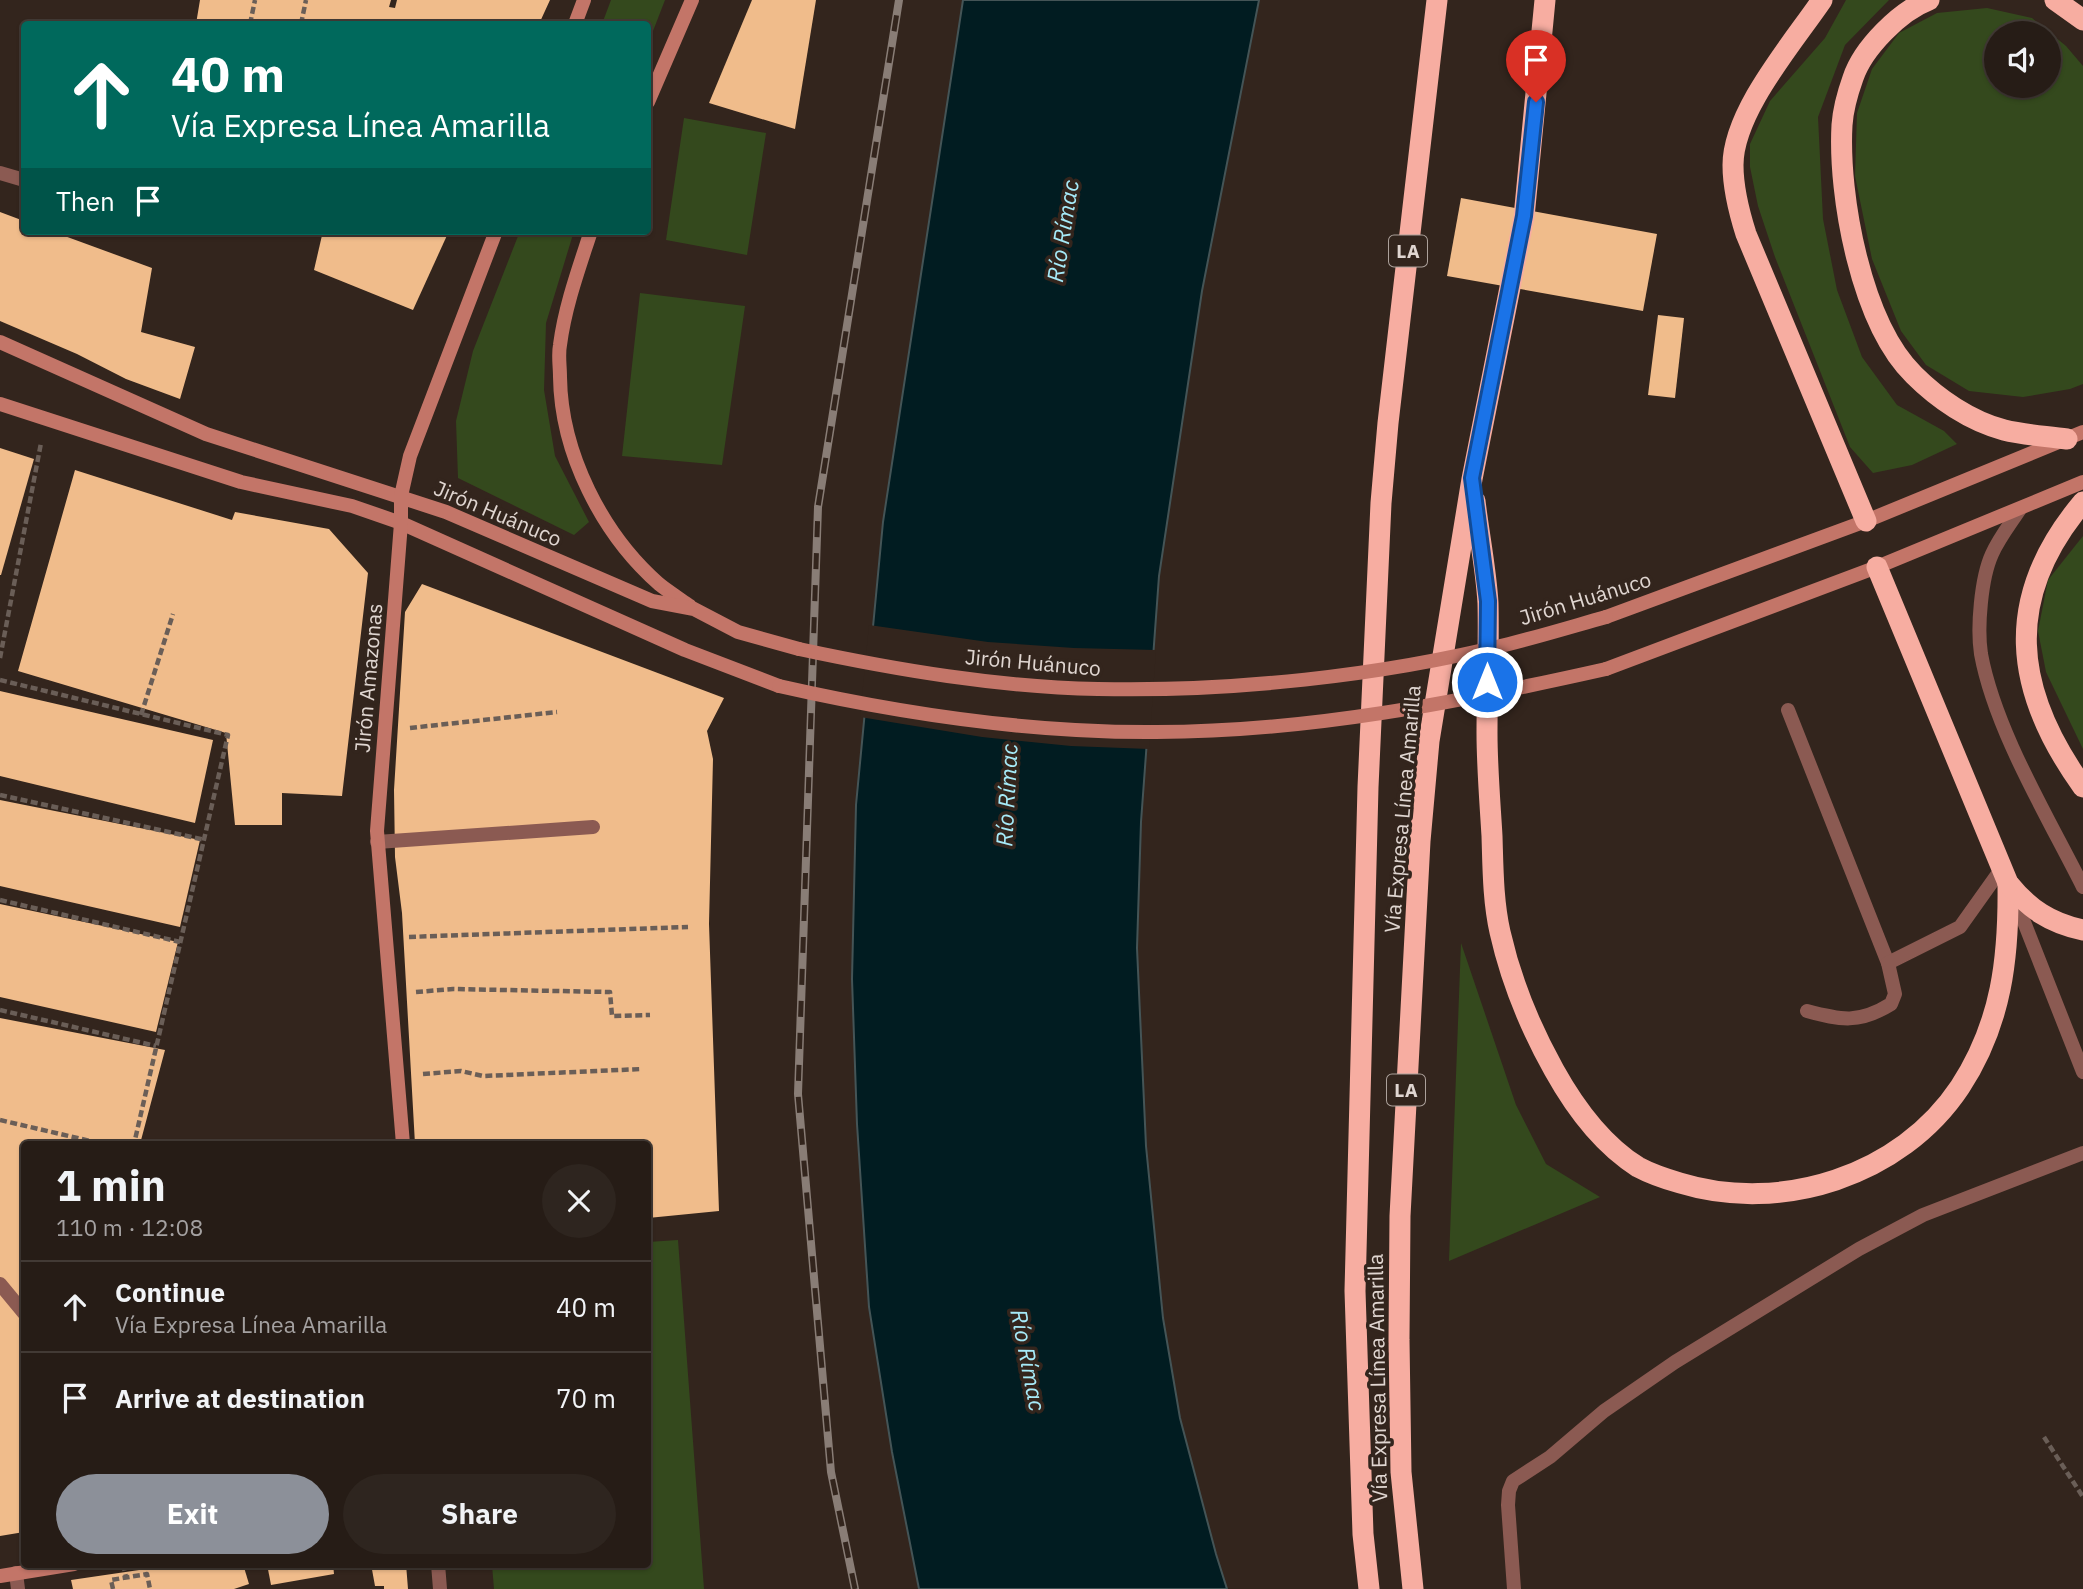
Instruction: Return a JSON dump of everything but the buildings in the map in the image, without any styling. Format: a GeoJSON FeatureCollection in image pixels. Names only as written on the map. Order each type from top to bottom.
{"type":"FeatureCollection","features":[{"type":"Feature","properties":{"kind":"highway","name":"Vía Expresa Línea Amarilla"},"geometry":{"type":"LineString","coordinates":[[1369,1589],[1363,1534],[1356,1291],[1369,773],[1381,503],[1388,423],[1437,0]]}},
{"type":"Feature","properties":{"kind":"highway","name":"Vía Expresa Línea Amarilla"},"geometry":{"type":"LineString","coordinates":[[1413,1589],[1399,1445],[1400,1216],[1420,841],[1429,741],[1472,478],[1524,216],[1545,0]]}},
{"type":"Feature","properties":{"kind":"highway"},"geometry":{"type":"LineString","coordinates":[[1822,0],[1750,106],[1735,146],[1734,187],[1745,234],[1866,521]]}},
{"type":"Feature","properties":{"kind":"highway"},"geometry":{"type":"LineString","coordinates":[[1929,0],[1916,5],[1882,32],[1853,75],[1850,87],[1842,122],[1843,175],[1862,277],[1882,331],[1912,374],[1954,409],[2002,429],[2075,436]]}},
{"type":"Feature","properties":{"kind":"highway"},"geometry":{"type":"LineString","coordinates":[[2055,0],[2083,20]]}},
{"type":"Feature","properties":{"kind":"highway"},"geometry":{"type":"LineString","coordinates":[[1472,478],[1488,601],[1487,736],[1493,864],[1500,931],[1526,1012],[1556,1073],[1572,1099],[1616,1151],[1641,1168],[1675,1182],[1723,1192],[1758,1194],[1791,1192],[1819,1186],[1882,1159],[1907,1143],[1937,1117],[1960,1087],[1980,1051],[1996,1013],[2006,955],[2005,876]]}},
{"type":"Feature","properties":{"kind":"highway"},"geometry":{"type":"LineString","coordinates":[[2083,502],[2047,555],[2029,602],[2025,625],[2026,654],[2037,702],[2065,762],[2083,787]]}},
{"type":"Feature","properties":{"kind":"highway"},"geometry":{"type":"LineString","coordinates":[[1877,567],[2005,876],[2032,909],[2064,926],[2083,930]]}},
{"type":"Feature","properties":{"kind":"main road"},"geometry":{"type":"LineString","coordinates":[[576,21],[584,0]]}},
{"type":"Feature","properties":{"kind":"main road"},"geometry":{"type":"LineString","coordinates":[[651,95],[692,0]]}},
{"type":"Feature","properties":{"kind":"main road","name":"Jirón Amazonas"},"geometry":{"type":"LineString","coordinates":[[403,1141],[377,842],[401,496],[410,456],[494,235]]}},
{"type":"Feature","properties":{"kind":"main road"},"geometry":{"type":"LineString","coordinates":[[590,235],[574,283],[559,346],[560,403],[574,454],[595,503],[610,527],[659,583],[694,609]]}},
{"type":"Feature","properties":{"kind":"main road","name":"Jirón Huánuco"},"geometry":{"type":"LineString","coordinates":[[0,342],[206,434],[446,512],[652,601],[694,609],[738,632],[799,649],[929,674],[1064,687],[1151,689],[1262,683],[1364,671],[1507,644],[1606,617],[1866,521],[2075,436]]}},
{"type":"Feature","properties":{"kind":"main road"},"geometry":{"type":"LineString","coordinates":[[0,404],[241,482],[352,506],[401,523],[685,650],[779,686],[980,722],[1110,731],[1167,732],[1261,727],[1459,702],[1606,669],[1877,567],[2083,482]]}},
{"type":"Feature","properties":{"kind":"main road"},"geometry":{"type":"LineString","coordinates":[[0,1576],[48,1568]]}},
{"type":"Feature","properties":{"kind":"street"},"geometry":{"type":"LineString","coordinates":[[0,173],[21,179]]}},
{"type":"Feature","properties":{"kind":"street"},"geometry":{"type":"LineString","coordinates":[[2020,509],[1992,554],[1981,595],[1981,652],[1993,700],[2083,887]]}},
{"type":"Feature","properties":{"kind":"street"},"geometry":{"type":"LineString","coordinates":[[1788,710],[1888,963],[1895,994],[1891,1004],[1870,1016],[1839,1020],[1807,1011]]}},
{"type":"Feature","properties":{"kind":"street"},"geometry":{"type":"LineString","coordinates":[[377,842],[593,827]]}},
{"type":"Feature","properties":{"kind":"street"},"geometry":{"type":"LineString","coordinates":[[1888,963],[1960,927],[2005,876],[2083,1072]]}},
{"type":"Feature","properties":{"kind":"street"},"geometry":{"type":"LineString","coordinates":[[1514,1589],[1508,1505],[1513,1481],[1550,1457],[1604,1411],[1675,1362],[1870,1243],[1923,1215],[2083,1153]]}},
{"type":"Feature","properties":{"kind":"street"},"geometry":{"type":"LineString","coordinates":[[0,1284],[21,1309]]}},
{"type":"Feature","properties":{"kind":"street"},"geometry":{"type":"LineString","coordinates":[[438,1568],[440,1589]]}},
{"type":"Feature","properties":{"kind":"street"},"geometry":{"type":"LineString","coordinates":[[16,1573],[18,1589]]}},
{"type":"Feature","properties":{"kind":"path"},"geometry":{"type":"LineString","coordinates":[[251,21],[255,0]]}},
{"type":"Feature","properties":{"kind":"path"},"geometry":{"type":"LineString","coordinates":[[302,21],[306,0]]}},
{"type":"Feature","properties":{"kind":"path"},"geometry":{"type":"LineString","coordinates":[[0,658],[46,418]]}},
{"type":"Feature","properties":{"kind":"path"},"geometry":{"type":"LineString","coordinates":[[0,609],[9,612]]}},
{"type":"Feature","properties":{"kind":"path"},"geometry":{"type":"LineString","coordinates":[[141,715],[173,614]]}},
{"type":"Feature","properties":{"kind":"path"},"geometry":{"type":"LineString","coordinates":[[0,680],[228,734],[135,1141]]}},
{"type":"Feature","properties":{"kind":"path"},"geometry":{"type":"LineString","coordinates":[[384,731],[557,712]]}},
{"type":"Feature","properties":{"kind":"path"},"geometry":{"type":"LineString","coordinates":[[0,795],[205,840]]}},
{"type":"Feature","properties":{"kind":"path"},"geometry":{"type":"LineString","coordinates":[[0,900],[180,943]]}},
{"type":"Feature","properties":{"kind":"path"},"geometry":{"type":"LineString","coordinates":[[386,937],[688,927]]}},
{"type":"Feature","properties":{"kind":"path"},"geometry":{"type":"LineString","coordinates":[[391,994],[453,989],[610,992],[612,1016],[650,1015]]}},
{"type":"Feature","properties":{"kind":"path"},"geometry":{"type":"LineString","coordinates":[[0,1010],[156,1046]]}},
{"type":"Feature","properties":{"kind":"path"},"geometry":{"type":"LineString","coordinates":[[397,1076],[461,1071],[483,1076],[642,1069]]}},
{"type":"Feature","properties":{"kind":"path"},"geometry":{"type":"LineString","coordinates":[[0,1120],[90,1141]]}},
{"type":"Feature","properties":{"kind":"path"},"geometry":{"type":"LineString","coordinates":[[2044,1437],[2083,1497]]}},
{"type":"Feature","properties":{"kind":"path"},"geometry":{"type":"LineString","coordinates":[[124,1568],[126,1577]]}},
{"type":"Feature","properties":{"kind":"path"},"geometry":{"type":"LineString","coordinates":[[113,1589],[111,1580],[147,1574],[150,1589]]}},
{"type":"Feature","properties":{"kind":"green space"},"geometry":{"type":"Polygon","coordinates":[[[611,0],[665,0],[651,36],[651,21],[603,21],[611,0]]]}},
{"type":"Feature","properties":{"kind":"green space"},"geometry":{"type":"Polygon","coordinates":[[[1846,0],[1889,0],[1845,45],[1818,117],[1823,219],[1837,290],[1862,357],[1897,405],[1944,431],[1957,444],[1912,465],[1873,473],[1850,447],[1775,257],[1758,206],[1750,167],[1750,144],[1770,101],[1825,38],[1846,0]]]}},
{"type":"Feature","properties":{"kind":"green space"},"geometry":{"type":"Polygon","coordinates":[[[1987,8],[2032,18],[2036,21],[1984,21],[1984,98],[2061,98],[2061,42],[2083,66],[2083,384],[2070,389],[2023,397],[1969,391],[1926,365],[1901,331],[1872,259],[1855,176],[1857,113],[1872,69],[1899,33],[1937,13],[1987,8]]]}},
{"type":"Feature","properties":{"kind":"green space"},"geometry":{"type":"Polygon","coordinates":[[[684,118],[766,133],[747,255],[666,240],[684,118]]]}},
{"type":"Feature","properties":{"kind":"green space"},"geometry":{"type":"Polygon","coordinates":[[[518,235],[573,235],[546,323],[544,390],[555,456],[589,522],[574,535],[458,478],[456,421],[473,351],[518,235]]]}},
{"type":"Feature","properties":{"kind":"green space"},"geometry":{"type":"Polygon","coordinates":[[[640,293],[745,306],[722,465],[622,456],[640,293]]]}},
{"type":"Feature","properties":{"kind":"green space"},"geometry":{"type":"Polygon","coordinates":[[[2083,536],[2083,749],[2046,672],[2038,631],[2048,580],[2083,536]]]}},
{"type":"Feature","properties":{"kind":"green space"},"geometry":{"type":"Polygon","coordinates":[[[1461,943],[1516,1105],[1546,1164],[1600,1197],[1449,1261],[1461,943]]]}},
{"type":"Feature","properties":{"kind":"green space"},"geometry":{"type":"Polygon","coordinates":[[[678,1240],[704,1589],[494,1589],[492,1568],[651,1568],[651,1242],[678,1240]]]}},
{"type":"Feature","properties":{"kind":"water","name":"Río Rímac"},"geometry":{"type":"Polygon","coordinates":[[[963,0],[1259,0],[1202,291],[1159,576],[1141,822],[1137,948],[1146,1146],[1163,1318],[1180,1418],[1227,1589],[919,1589],[892,1452],[869,1307],[857,1124],[852,979],[856,805],[883,522],[963,0]]]}},
{"type":"Feature","properties":{"kind":"pier"},"geometry":{"type":"Polygon","coordinates":[[[869,625],[988,642],[1156,650],[1149,749],[1071,746],[982,737],[860,717],[869,625]]]}},
{"type":"Feature","properties":{"kind":"railway"},"geometry":{"type":"LineString","coordinates":[[855,1589],[831,1472],[798,1094],[818,507],[899,0]]}},
{"type":"Feature","properties":{"kind":"route"},"geometry":{"type":"LineString","coordinates":[[1487,682],[1488,601],[1472,478],[1524,216],[1536,102]]}}]}
